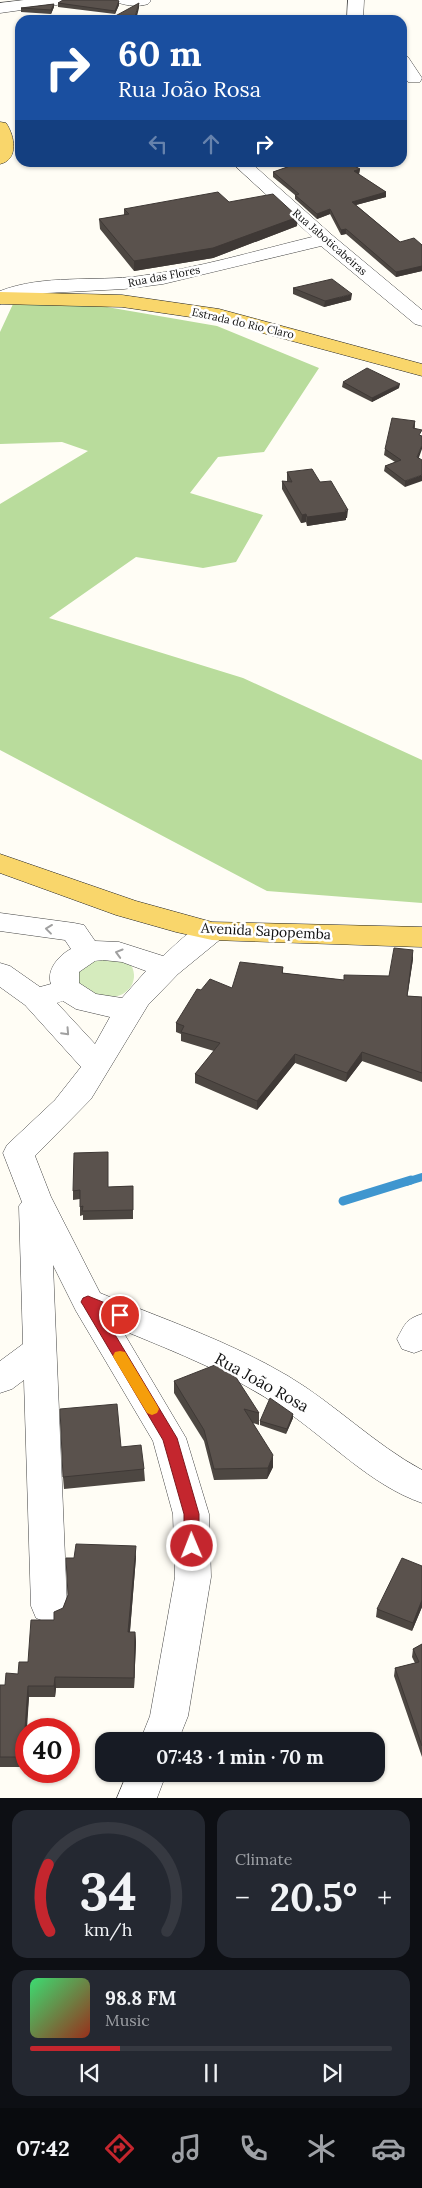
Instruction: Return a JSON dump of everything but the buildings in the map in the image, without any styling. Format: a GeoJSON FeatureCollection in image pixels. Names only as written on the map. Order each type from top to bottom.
{"type":"FeatureCollection","features":[{"type":"Feature","properties":{"kind":"main road"},"geometry":{"type":"LineString","coordinates":[[0,158],[3,156],[5,142],[1,130]]}},
{"type":"Feature","properties":{"kind":"main road","name":"Estrada do Rio Claro"},"geometry":{"type":"LineString","coordinates":[[0,298],[122,301],[219,315],[422,370]]}},
{"type":"Feature","properties":{"kind":"main road","name":"Avenida Sapopemba"},"geometry":{"type":"LineString","coordinates":[[0,863],[126,908],[176,924],[212,931],[422,937]]}},
{"type":"Feature","properties":{"kind":"street"},"geometry":{"type":"LineString","coordinates":[[0,8],[57,0]]}},
{"type":"Feature","properties":{"kind":"street"},"geometry":{"type":"LineString","coordinates":[[124,0],[143,1]]}},
{"type":"Feature","properties":{"kind":"street"},"geometry":{"type":"LineString","coordinates":[[355,15],[356,0]]}},
{"type":"Feature","properties":{"kind":"street"},"geometry":{"type":"LineString","coordinates":[[407,68],[414,78]]}},
{"type":"Feature","properties":{"kind":"street","name":"Rua Jaboticabeiras"},"geometry":{"type":"LineString","coordinates":[[245,167],[325,239],[422,320]]}},
{"type":"Feature","properties":{"kind":"street","name":"Rua das Flores"},"geometry":{"type":"LineString","coordinates":[[0,298],[8,294],[24,291],[117,285],[162,278],[325,239]]}},
{"type":"Feature","properties":{"kind":"street"},"geometry":{"type":"LineString","coordinates":[[0,922],[74,932],[88,952]]}},
{"type":"Feature","properties":{"kind":"street"},"geometry":{"type":"LineString","coordinates":[[163,1732],[169,1716],[193,1577],[191,1514],[169,1438],[88,1302],[35,1196],[18,1154],[80,1090],[130,1009],[166,968],[212,931]]}},
{"type":"Feature","properties":{"kind":"street"},"geometry":{"type":"LineString","coordinates":[[130,1009],[82,1000],[68,990],[64,981],[64,972],[69,964],[88,952],[114,950],[166,968]]}},
{"type":"Feature","properties":{"kind":"street"},"geometry":{"type":"LineString","coordinates":[[12,987],[68,990]]}},
{"type":"Feature","properties":{"kind":"street"},"geometry":{"type":"LineString","coordinates":[[12,987],[97,1065]]}},
{"type":"Feature","properties":{"kind":"street"},"geometry":{"type":"LineString","coordinates":[[35,1196],[49,1606]]}},
{"type":"Feature","properties":{"kind":"street","name":"Rua João Rosa"},"geometry":{"type":"LineString","coordinates":[[88,1302],[219,1356],[274,1385],[315,1411],[396,1475],[422,1488]]}},
{"type":"Feature","properties":{"kind":"street"},"geometry":{"type":"LineString","coordinates":[[0,1378],[40,1350]]}},
{"type":"Feature","properties":{"kind":"street"},"geometry":{"type":"LineString","coordinates":[[137,1798],[143,1782]]}},
{"type":"Feature","properties":{"kind":"green space"},"geometry":{"type":"Polygon","coordinates":[[[13,304],[101,306],[217,326],[319,368],[264,452],[218,457],[190,493],[263,515],[236,562],[203,568],[136,557],[49,618],[243,678],[422,760],[422,903],[267,891],[0,750],[0,504],[88,451],[62,442],[0,444],[0,332],[13,304]]]}},
{"type":"Feature","properties":{"kind":"green space"},"geometry":{"type":"Polygon","coordinates":[[[93,956],[129,962],[133,968],[134,975],[131,986],[127,991],[109,997],[81,992],[74,972],[93,956]]]}},
{"type":"Feature","properties":{"kind":"waterway"},"geometry":{"type":"LineString","coordinates":[[406,1182],[422,1177]]}},
{"type":"Feature","properties":{"kind":"waterway"},"geometry":{"type":"LineString","coordinates":[[343,1201],[411,1180]]}},
{"type":"Feature","properties":{"kind":"slow traffic"},"geometry":{"type":"LineString","coordinates":[[120,1356],[152,1409]]}},
{"type":"Feature","properties":{"kind":"route"},"geometry":{"type":"LineString","coordinates":[[120,1315],[88,1302],[169,1438],[191,1514],[192,1546]]}}]}
